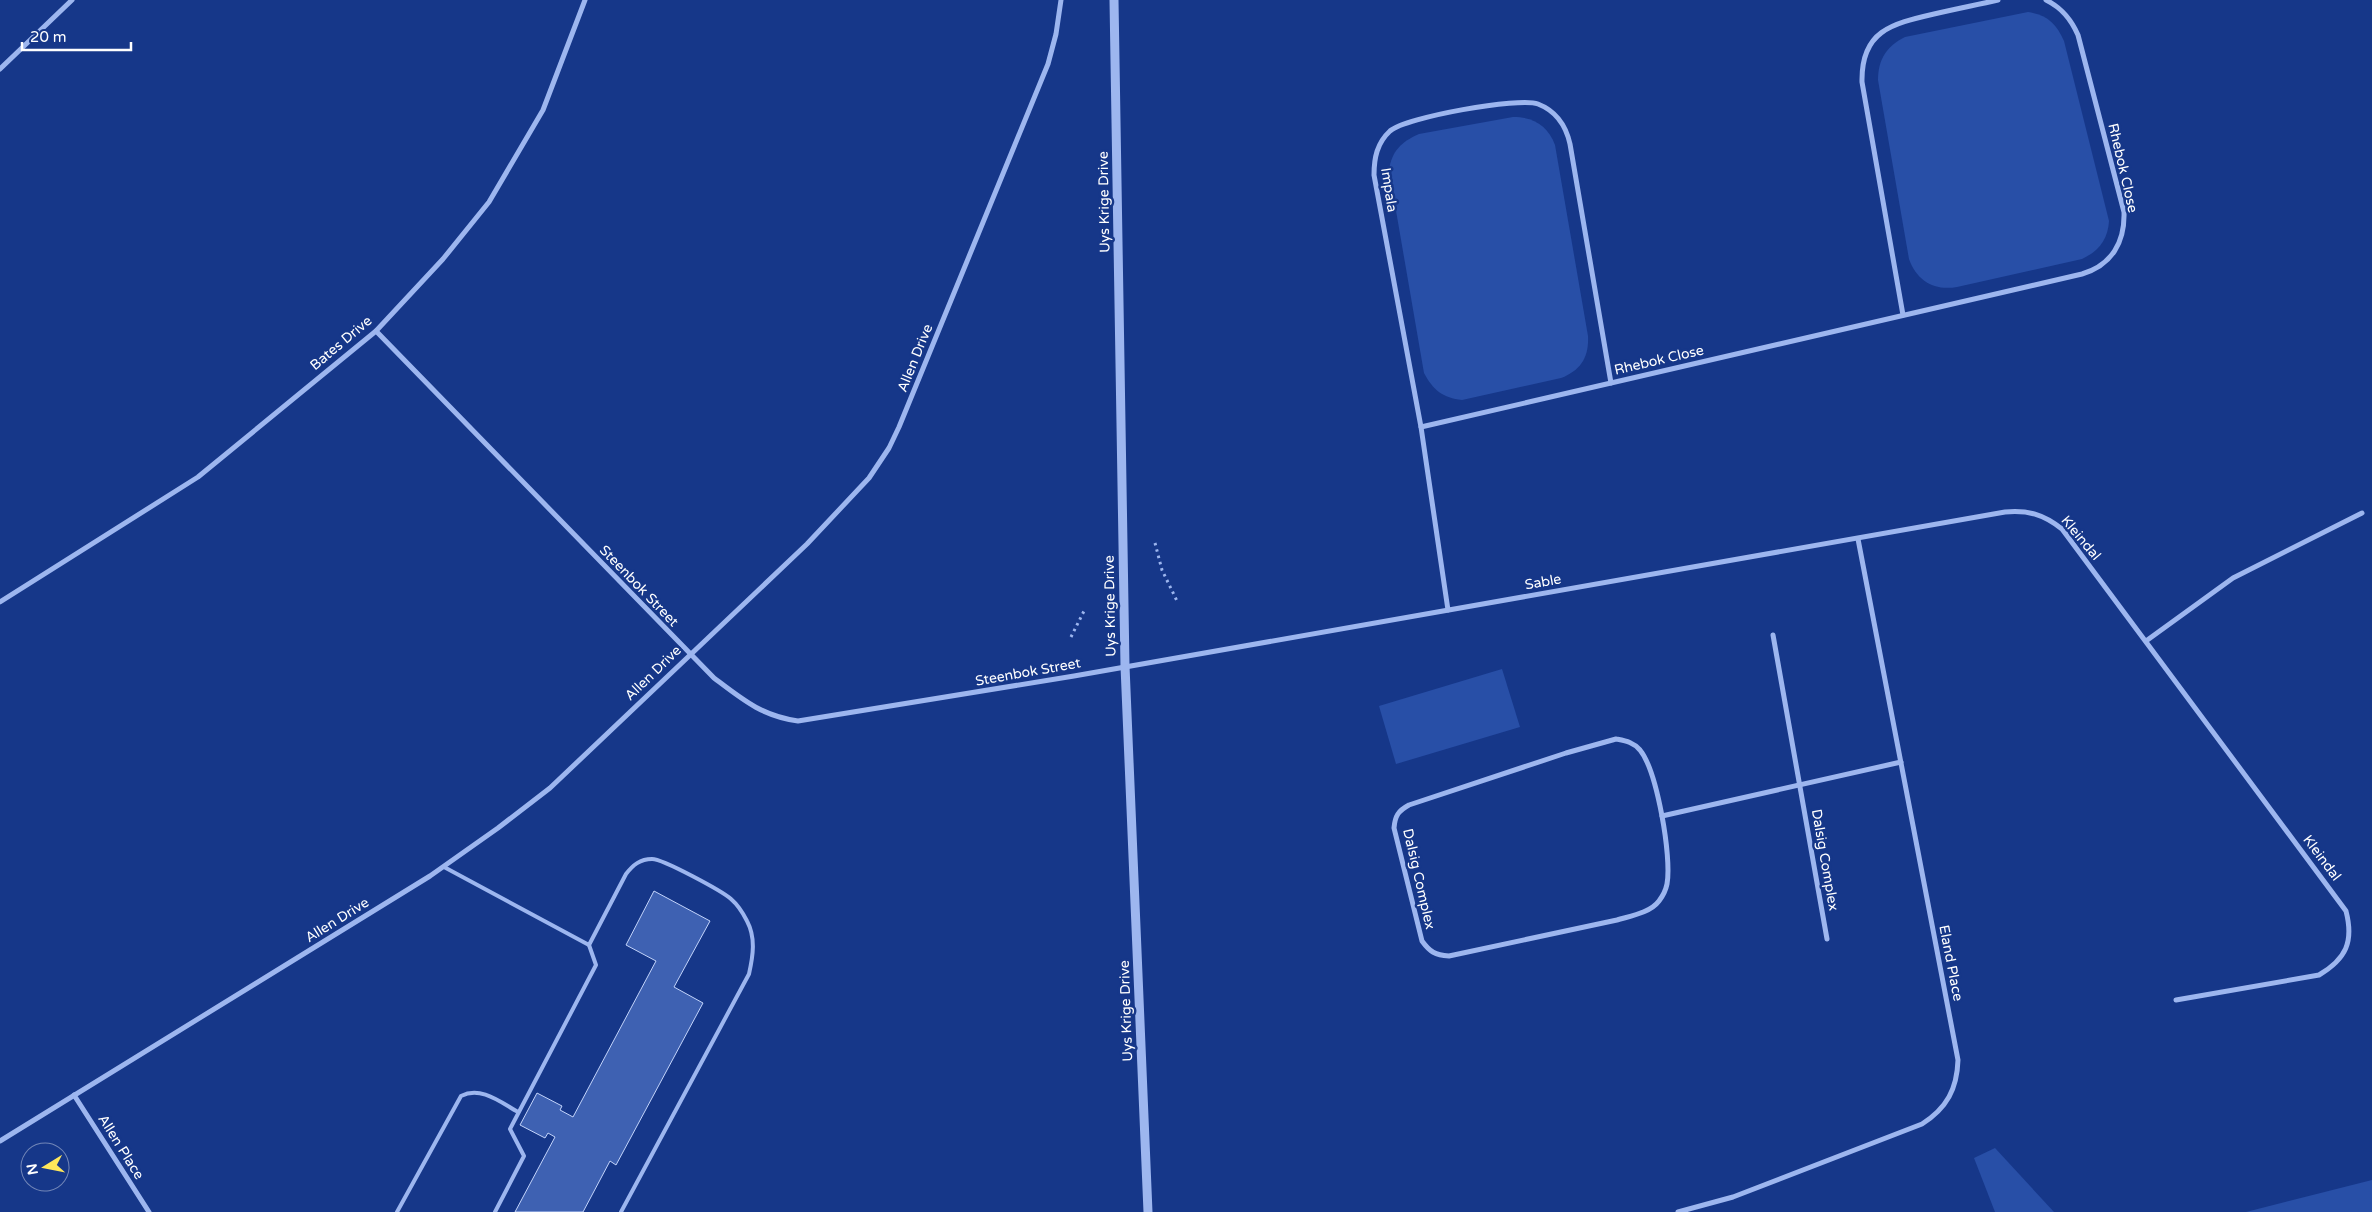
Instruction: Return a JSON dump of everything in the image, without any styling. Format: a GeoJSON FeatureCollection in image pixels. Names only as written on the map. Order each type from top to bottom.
{"type":"FeatureCollection","features":[{"type":"Feature","properties":{"kind":"street"},"geometry":{"type":"LineString","coordinates":[[0,69],[72,0]]}},
{"type":"Feature","properties":{"kind":"street","name":"Bates Drive"},"geometry":{"type":"LineString","coordinates":[[0,602],[198,477],[376,331],[443,260],[489,202],[543,110],[585,0]]}},
{"type":"Feature","properties":{"kind":"street","name":"Allen Drive"},"geometry":{"type":"LineString","coordinates":[[0,1141],[444,866],[550,788],[824,526],[869,478],[889,448],[1048,64],[1062,0]]}},
{"type":"Feature","properties":{"kind":"street","name":"Uys Krige Drive"},"geometry":{"type":"LineString","coordinates":[[1114,0],[1125,666],[1148,1212]]}},
{"type":"Feature","properties":{"kind":"street"},"geometry":{"type":"LineString","coordinates":[[1903,315],[1862,82],[1862,66],[1866,52],[1874,39],[1893,24],[1998,0]]}},
{"type":"Feature","properties":{"kind":"street","name":"Rhebok Close"},"geometry":{"type":"LineString","coordinates":[[1420,427],[2095,270],[2114,254],[2121,242],[2124,212],[2078,35],[2073,23],[2064,12],[2046,0]]}},
{"type":"Feature","properties":{"kind":"street","name":"Impala"},"geometry":{"type":"LineString","coordinates":[[1448,610],[1420,427],[1374,176],[1374,162],[1383,138],[1392,130],[1414,120],[1516,101],[1542,106],[1562,123],[1570,144],[1611,383]]}},
{"type":"Feature","properties":{"kind":"street","name":"Steenbok Street"},"geometry":{"type":"LineString","coordinates":[[376,331],[689,654],[714,678],[762,712],[779,719],[798,721],[1125,666]]}},
{"type":"Feature","properties":{"kind":"street","name":"Kleindal"},"geometry":{"type":"LineString","coordinates":[[1965,520],[2020,510],[2034,512],[2049,519],[2062,529],[2346,911],[2350,926],[2349,941],[2343,956],[2333,967],[2319,975],[2176,1000]]}},
{"type":"Feature","properties":{"kind":"street"},"geometry":{"type":"LineString","coordinates":[[2146,641],[2233,578],[2362,513]]}},
{"type":"Feature","properties":{"kind":"street","name":"Sable"},"geometry":{"type":"LineString","coordinates":[[1125,666],[1965,520]]}},
{"type":"Feature","properties":{"kind":"street","name":"Eland Place"},"geometry":{"type":"LineString","coordinates":[[1678,1212],[1733,1197],[1922,1124],[1940,1110],[1953,1093],[1958,1076],[1958,1060],[1858,538]]}},
{"type":"Feature","properties":{"kind":"street","name":"Dalsig Complex"},"geometry":{"type":"LineString","coordinates":[[1773,635],[1801,784],[1827,939]]}},
{"type":"Feature","properties":{"kind":"street","name":"Dalsig Complex"},"geometry":{"type":"LineString","coordinates":[[1616,740],[1630,741],[1639,749],[1647,762],[1662,816],[1668,865],[1667,886],[1658,903],[1641,913],[1449,956],[1436,955],[1422,941],[1394,828],[1395,818],[1400,810],[1409,805],[1566,753],[1616,740]]}},
{"type":"Feature","properties":{"kind":"street"},"geometry":{"type":"LineString","coordinates":[[1662,816],[1902,762]]}},
{"type":"Feature","properties":{"kind":"street","name":"Allen Place"},"geometry":{"type":"LineString","coordinates":[[74,1094],[149,1212]]}},
{"type":"Feature","properties":{"kind":"lane"},"geometry":{"type":"LineString","coordinates":[[589,945],[631,867],[646,860],[654,859],[730,898],[748,922],[753,939],[753,956],[749,974],[621,1212]]}},
{"type":"Feature","properties":{"kind":"lane"},"geometry":{"type":"LineString","coordinates":[[444,866],[589,945],[596,965],[510,1129],[524,1156],[495,1212]]}},
{"type":"Feature","properties":{"kind":"lane"},"geometry":{"type":"LineString","coordinates":[[397,1212],[461,1096],[469,1092],[483,1093],[518,1112]]}},
{"type":"Feature","properties":{"kind":"path"},"geometry":{"type":"LineString","coordinates":[[1155,544],[1162,570],[1178,603]]}},
{"type":"Feature","properties":{"kind":"path"},"geometry":{"type":"LineString","coordinates":[[1071,637],[1084,611]]}},
{"type":"Feature","properties":{"kind":"shaded area"},"geometry":{"type":"Polygon","coordinates":[[[2028,12],[2041,15],[2050,21],[2058,29],[2064,41],[2109,221],[2107,233],[2102,244],[2082,259],[1957,287],[1934,286],[1922,279],[1912,267],[1909,259],[1878,80],[1878,72],[1882,60],[1893,45],[1905,37],[2028,12]]]}},
{"type":"Feature","properties":{"kind":"shaded area"},"geometry":{"type":"Polygon","coordinates":[[[1521,117],[1539,124],[1552,138],[1555,145],[1588,336],[1587,350],[1579,367],[1561,378],[1462,400],[1455,399],[1439,392],[1424,373],[1389,170],[1390,163],[1395,152],[1402,144],[1419,134],[1521,117]]]}},
{"type":"Feature","properties":{"kind":"shaded area"},"geometry":{"type":"Polygon","coordinates":[[[1502,669],[1520,727],[1396,764],[1379,706],[1502,669]]]}},
{"type":"Feature","properties":{"kind":"shaded area"},"geometry":{"type":"Polygon","coordinates":[[[1995,1148],[2054,1212],[1995,1212],[1974,1158],[1995,1148]]]}},
{"type":"Feature","properties":{"kind":"shaded area"},"geometry":{"type":"Polygon","coordinates":[[[2372,1180],[2372,1212],[2246,1212],[2372,1180]]]}},
{"type":"Feature","properties":{"kind":"building"},"geometry":{"type":"Polygon","coordinates":[[[654,891],[710,921],[674,987],[703,1003],[616,1165],[610,1161],[583,1212],[515,1212],[555,1137],[548,1133],[545,1138],[520,1125],[537,1093],[562,1106],[560,1110],[573,1117],[656,961],[626,945],[654,891]]]}}]}
